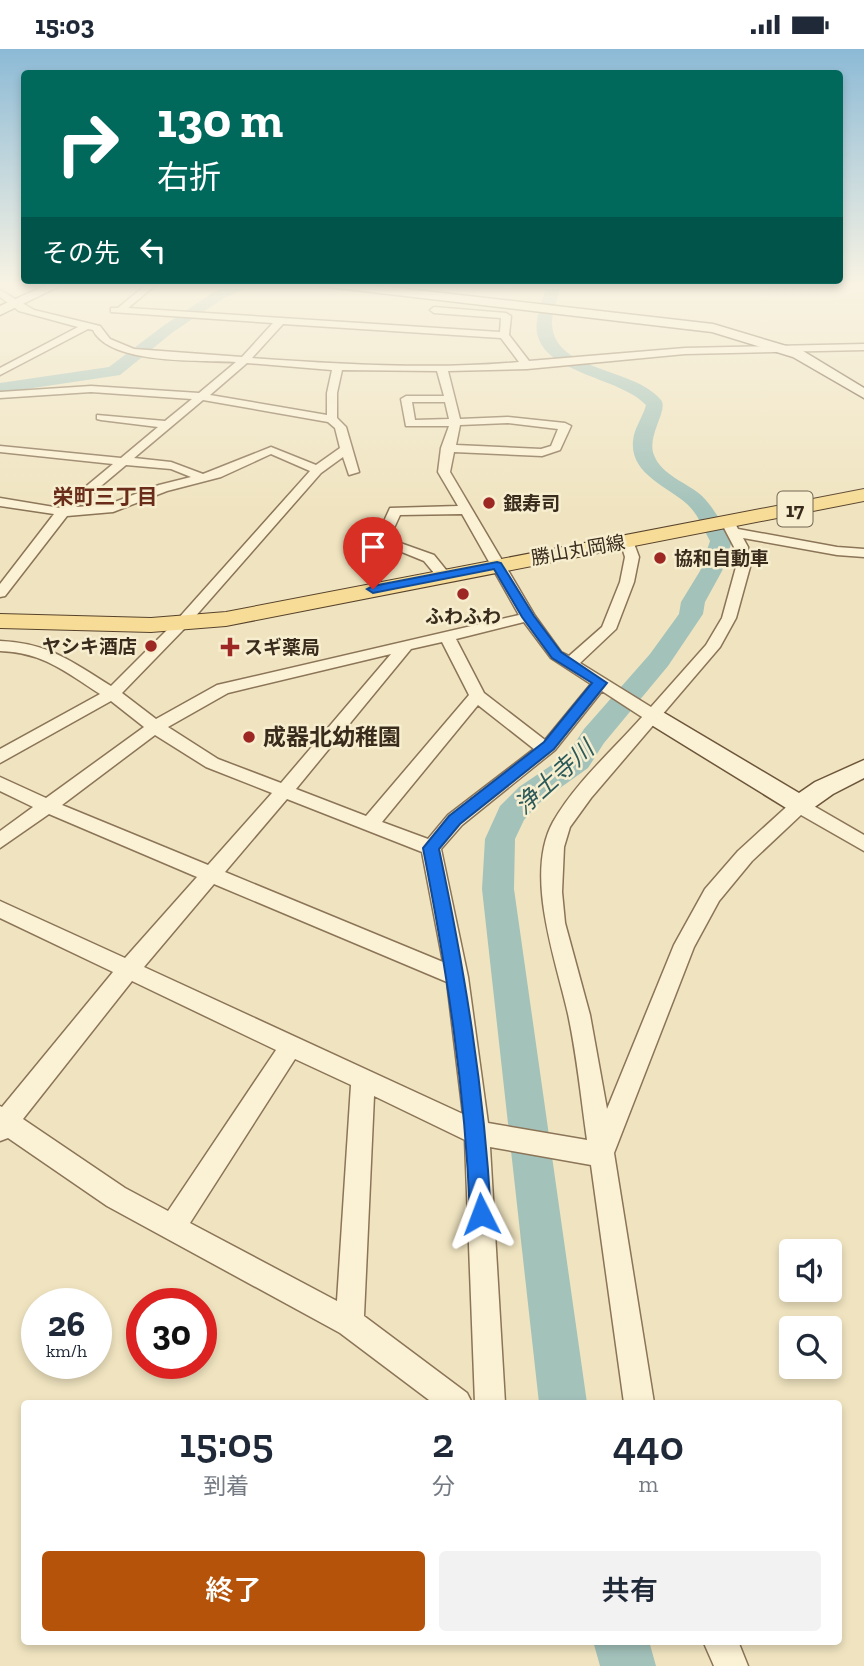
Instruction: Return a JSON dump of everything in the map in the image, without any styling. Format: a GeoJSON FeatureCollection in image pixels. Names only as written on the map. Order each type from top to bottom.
{"type":"FeatureCollection","features":[{"type":"Feature","properties":{"kind":"main road","name":"勝山丸岡線"},"geometry":{"type":"LineString","coordinates":[[0,621],[111,626],[181,624],[226,619],[627,541],[730,527],[864,495]]}},
{"type":"Feature","properties":{"kind":"street"},"geometry":{"type":"LineString","coordinates":[[0,372],[25,358]]}},
{"type":"Feature","properties":{"kind":"street"},"geometry":{"type":"LineString","coordinates":[[223,358],[338,367],[442,368],[530,365],[595,358]]}},
{"type":"Feature","properties":{"kind":"street"},"geometry":{"type":"LineString","coordinates":[[524,358],[530,365]]}},
{"type":"Feature","properties":{"kind":"street"},"geometry":{"type":"LineString","coordinates":[[806,358],[864,394]]}},
{"type":"Feature","properties":{"kind":"street"},"geometry":{"type":"LineString","coordinates":[[0,593],[64,512],[245,360]]}},
{"type":"Feature","properties":{"kind":"street"},"geometry":{"type":"LineString","coordinates":[[332,419],[332,393],[338,367]]}},
{"type":"Feature","properties":{"kind":"street"},"geometry":{"type":"LineString","coordinates":[[442,368],[448,399],[456,420],[447,448],[444,472],[528,617],[556,655],[864,844]]}},
{"type":"Feature","properties":{"kind":"street"},"geometry":{"type":"LineString","coordinates":[[0,395],[88,389],[204,397],[332,419],[340,427],[353,472]]}},
{"type":"Feature","properties":{"kind":"street"},"geometry":{"type":"LineString","coordinates":[[447,448],[542,453],[556,448],[565,426],[508,420],[456,420],[410,424],[406,399],[448,399]]}},
{"type":"Feature","properties":{"kind":"street"},"geometry":{"type":"LineString","coordinates":[[101,417],[169,425]]}},
{"type":"Feature","properties":{"kind":"street"},"geometry":{"type":"LineString","coordinates":[[0,449],[123,462],[156,462],[191,471],[201,478]]}},
{"type":"Feature","properties":{"kind":"street"},"geometry":{"type":"LineString","coordinates":[[0,757],[112,694],[181,624],[317,470],[346,449]]}},
{"type":"Feature","properties":{"kind":"street"},"geometry":{"type":"LineString","coordinates":[[0,502],[64,512],[109,509],[163,488],[217,474],[271,450],[317,470]]}},
{"type":"Feature","properties":{"kind":"street"},"geometry":{"type":"LineString","coordinates":[[444,576],[429,558],[382,541],[395,511],[465,510]]}},
{"type":"Feature","properties":{"kind":"street"},"geometry":{"type":"LineString","coordinates":[[730,527],[837,551],[864,552]]}},
{"type":"Feature","properties":{"kind":"street"},"geometry":{"type":"LineString","coordinates":[[639,1400],[579,1014],[555,923],[552,892],[554,847],[561,825],[585,793],[712,647],[729,618],[743,567],[741,547],[730,527]]}},
{"type":"Feature","properties":{"kind":"street"},"geometry":{"type":"LineString","coordinates":[[570,664],[609,629],[627,582],[632,557],[627,541]]}},
{"type":"Feature","properties":{"kind":"street"},"geometry":{"type":"LineString","coordinates":[[0,841],[155,727],[223,689],[528,617]]}},
{"type":"Feature","properties":{"kind":"street"},"geometry":{"type":"LineString","coordinates":[[448,638],[477,696],[545,749]]}},
{"type":"Feature","properties":{"kind":"street"},"geometry":{"type":"LineString","coordinates":[[0,646],[27,647],[59,660],[212,763],[431,848]]}},
{"type":"Feature","properties":{"kind":"street"},"geometry":{"type":"LineString","coordinates":[[405,647],[212,875],[128,969],[2,1123],[116,1197],[350,1323],[453,1400]]}},
{"type":"Feature","properties":{"kind":"street"},"geometry":{"type":"LineString","coordinates":[[431,848],[455,820],[545,749],[603,685]]}},
{"type":"Feature","properties":{"kind":"street"},"geometry":{"type":"LineString","coordinates":[[370,824],[477,696]]}},
{"type":"Feature","properties":{"kind":"street"},"geometry":{"type":"LineString","coordinates":[[601,1155],[684,945],[712,895],[745,856],[800,805],[824,788],[864,768]]}},
{"type":"Feature","properties":{"kind":"street"},"geometry":{"type":"LineString","coordinates":[[0,783],[47,806],[457,977]]}},
{"type":"Feature","properties":{"kind":"street"},"geometry":{"type":"LineString","coordinates":[[431,848],[485,1134],[490,1400]]}},
{"type":"Feature","properties":{"kind":"street"},"geometry":{"type":"LineString","coordinates":[[0,909],[363,1080],[485,1134],[601,1155]]}},
{"type":"Feature","properties":{"kind":"street"},"geometry":{"type":"LineString","coordinates":[[172,1227],[291,1046]]}},
{"type":"Feature","properties":{"kind":"street"},"geometry":{"type":"LineString","coordinates":[[350,1323],[363,1080]]}},
{"type":"Feature","properties":{"kind":"street"},"geometry":{"type":"LineString","coordinates":[[722,1645],[731,1666]]}},
{"type":"Feature","properties":{"kind":"waterway"},"geometry":{"type":"LineString","coordinates":[[0,388],[114,371],[133,358]]}},
{"type":"Feature","properties":{"kind":"waterway","name":"浄土寺川"},"geometry":{"type":"LineString","coordinates":[[563,1400],[498,889],[500,839],[511,814],[529,795],[578,761],[594,736],[659,660],[691,614],[693,602],[711,571],[721,541],[701,507],[654,470],[642,452],[644,431],[655,404],[644,392],[565,358]]}},
{"type":"Feature","properties":{"kind":"waterway","name":"浄土寺川"},"geometry":{"type":"LineString","coordinates":[[622,1645],[628,1666]]}},
{"type":"Feature","properties":{"kind":"place","name":"銀寿司"},"geometry":{"type":"Point","coordinates":[489,503]}},
{"type":"Feature","properties":{"kind":"place","name":"協和自動車"},"geometry":{"type":"Point","coordinates":[660,558]}},
{"type":"Feature","properties":{"kind":"place","name":"ふわふわ"},"geometry":{"type":"Point","coordinates":[463,594]}},
{"type":"Feature","properties":{"kind":"place","name":"ヤシキ酒店"},"geometry":{"type":"Point","coordinates":[151,646]}},
{"type":"Feature","properties":{"kind":"place","name":"スギ薬局"},"geometry":{"type":"Point","coordinates":[230,647]}},
{"type":"Feature","properties":{"kind":"place","name":"成器北幼稚園"},"geometry":{"type":"Point","coordinates":[249,737]}},
{"type":"Feature","properties":{"kind":"district","name":"栄町三丁目"},"geometry":{"type":"Point","coordinates":[105,496]}},
{"type":"Feature","properties":{"kind":"route"},"geometry":{"type":"LineString","coordinates":[[373,589],[497,565],[528,617],[556,655],[600,683],[549,746],[455,820],[431,848],[457,977],[477,1133],[481,1214]]}}]}
